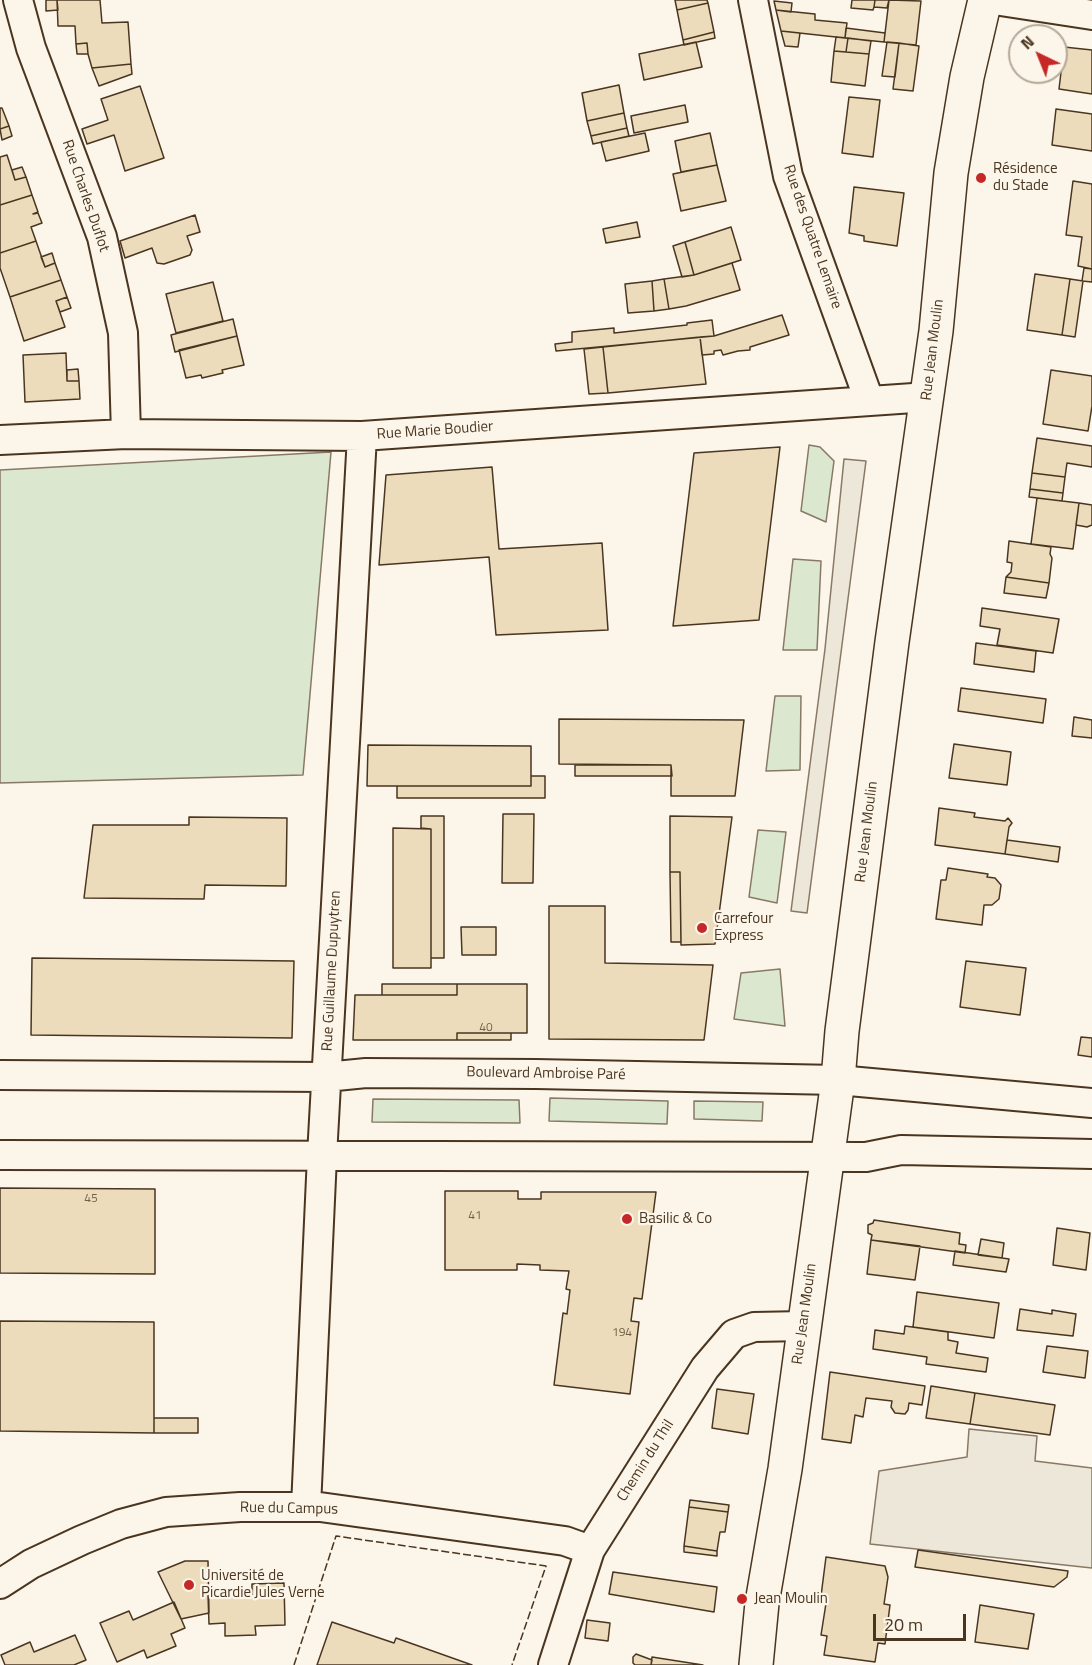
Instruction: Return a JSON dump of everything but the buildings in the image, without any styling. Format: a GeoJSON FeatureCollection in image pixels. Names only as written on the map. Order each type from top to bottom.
{"type":"FeatureCollection","features":[{"type":"Feature","properties":{"kind":"main road","name":"Rue Jean Moulin"},"geometry":{"type":"LineString","coordinates":[[756,1665],[762,1603],[785,1469],[838,1080],[874,770],[928,398],[951,173],[967,77],[985,0]]}},
{"type":"Feature","properties":{"kind":"street","name":"Rue Charles Duflot"},"geometry":{"type":"LineString","coordinates":[[18,0],[31,48],[102,237],[123,333],[126,434]]}},
{"type":"Feature","properties":{"kind":"street","name":"Rue des Quatre Lemaire"},"geometry":{"type":"LineString","coordinates":[[753,0],[788,176],[869,400]]}},
{"type":"Feature","properties":{"kind":"street"},"geometry":{"type":"LineString","coordinates":[[994,0],[1092,15]]}},
{"type":"Feature","properties":{"kind":"street","name":"Rue Marie Boudier"},"geometry":{"type":"LineString","coordinates":[[0,440],[126,434],[362,436],[869,400],[928,398]]}},
{"type":"Feature","properties":{"kind":"street","name":"Rue Guillaume Dupuytren"},"geometry":{"type":"LineString","coordinates":[[306,1507],[326,1077],[362,436]]}},
{"type":"Feature","properties":{"kind":"street","name":"Boulevard Ambroise Paré"},"geometry":{"type":"LineString","coordinates":[[0,1075],[326,1077],[366,1073],[411,1073],[838,1080],[1092,1103]]}},
{"type":"Feature","properties":{"kind":"street"},"geometry":{"type":"LineString","coordinates":[[0,1155],[866,1157],[901,1150],[1092,1154]]}},
{"type":"Feature","properties":{"kind":"street","name":"Chemin du Thil"},"geometry":{"type":"LineString","coordinates":[[553,1665],[590,1550],[705,1368],[734,1334],[754,1327],[804,1326]]}},
{"type":"Feature","properties":{"kind":"street","name":"Rue du Campus"},"geometry":{"type":"LineString","coordinates":[[0,1584],[31,1564],[121,1524],[166,1512],[240,1507],[320,1507],[565,1541],[590,1550]]}},
{"type":"Feature","properties":{"kind":"green space"},"geometry":{"type":"Polygon","coordinates":[[[809,445],[820,447],[834,461],[826,522],[801,511],[809,445]]]}},
{"type":"Feature","properties":{"kind":"green space"},"geometry":{"type":"Polygon","coordinates":[[[331,452],[303,775],[0,783],[0,470],[331,452]]]}},
{"type":"Feature","properties":{"kind":"green space"},"geometry":{"type":"Polygon","coordinates":[[[793,559],[821,561],[817,650],[783,650],[793,559]]]}},
{"type":"Feature","properties":{"kind":"green space"},"geometry":{"type":"Polygon","coordinates":[[[775,696],[801,696],[800,770],[766,771],[775,696]]]}},
{"type":"Feature","properties":{"kind":"green space"},"geometry":{"type":"Polygon","coordinates":[[[758,830],[786,832],[777,903],[749,897],[758,830]]]}},
{"type":"Feature","properties":{"kind":"green space"},"geometry":{"type":"Polygon","coordinates":[[[780,969],[785,1026],[734,1019],[741,973],[780,969]]]}},
{"type":"Feature","properties":{"kind":"green space"},"geometry":{"type":"Polygon","coordinates":[[[550,1098],[668,1101],[667,1124],[549,1121],[550,1098]]]}},
{"type":"Feature","properties":{"kind":"green space"},"geometry":{"type":"Polygon","coordinates":[[[373,1099],[519,1100],[520,1123],[372,1122],[373,1099]]]}},
{"type":"Feature","properties":{"kind":"green space"},"geometry":{"type":"Polygon","coordinates":[[[694,1101],[763,1102],[762,1121],[694,1119],[694,1101]]]}},
{"type":"Feature","properties":{"kind":"shaded area"},"geometry":{"type":"Polygon","coordinates":[[[844,459],[866,461],[807,913],[791,911],[825,649],[844,459]]]}},
{"type":"Feature","properties":{"kind":"shaded area"},"geometry":{"type":"Polygon","coordinates":[[[969,1429],[1037,1436],[1035,1461],[1092,1468],[1092,1568],[870,1544],[879,1471],[967,1457],[969,1429]]]}},
{"type":"Feature","properties":{"kind":"fence"},"geometry":{"type":"LineString","coordinates":[[294,1665],[336,1536],[546,1566],[512,1665]]}},
{"type":"Feature","properties":{"kind":"place","name":"Résidence du Stade"},"geometry":{"type":"Point","coordinates":[981,178]}},
{"type":"Feature","properties":{"kind":"place","name":"Carrefour Express"},"geometry":{"type":"Point","coordinates":[702,928]}},
{"type":"Feature","properties":{"kind":"place","name":"Basilic & Co"},"geometry":{"type":"Point","coordinates":[627,1219]}},
{"type":"Feature","properties":{"kind":"place","name":"Université de Picardie Jules Verne"},"geometry":{"type":"Point","coordinates":[189,1585]}},
{"type":"Feature","properties":{"kind":"place","name":"Jean Moulin"},"geometry":{"type":"Point","coordinates":[742,1599]}}]}
